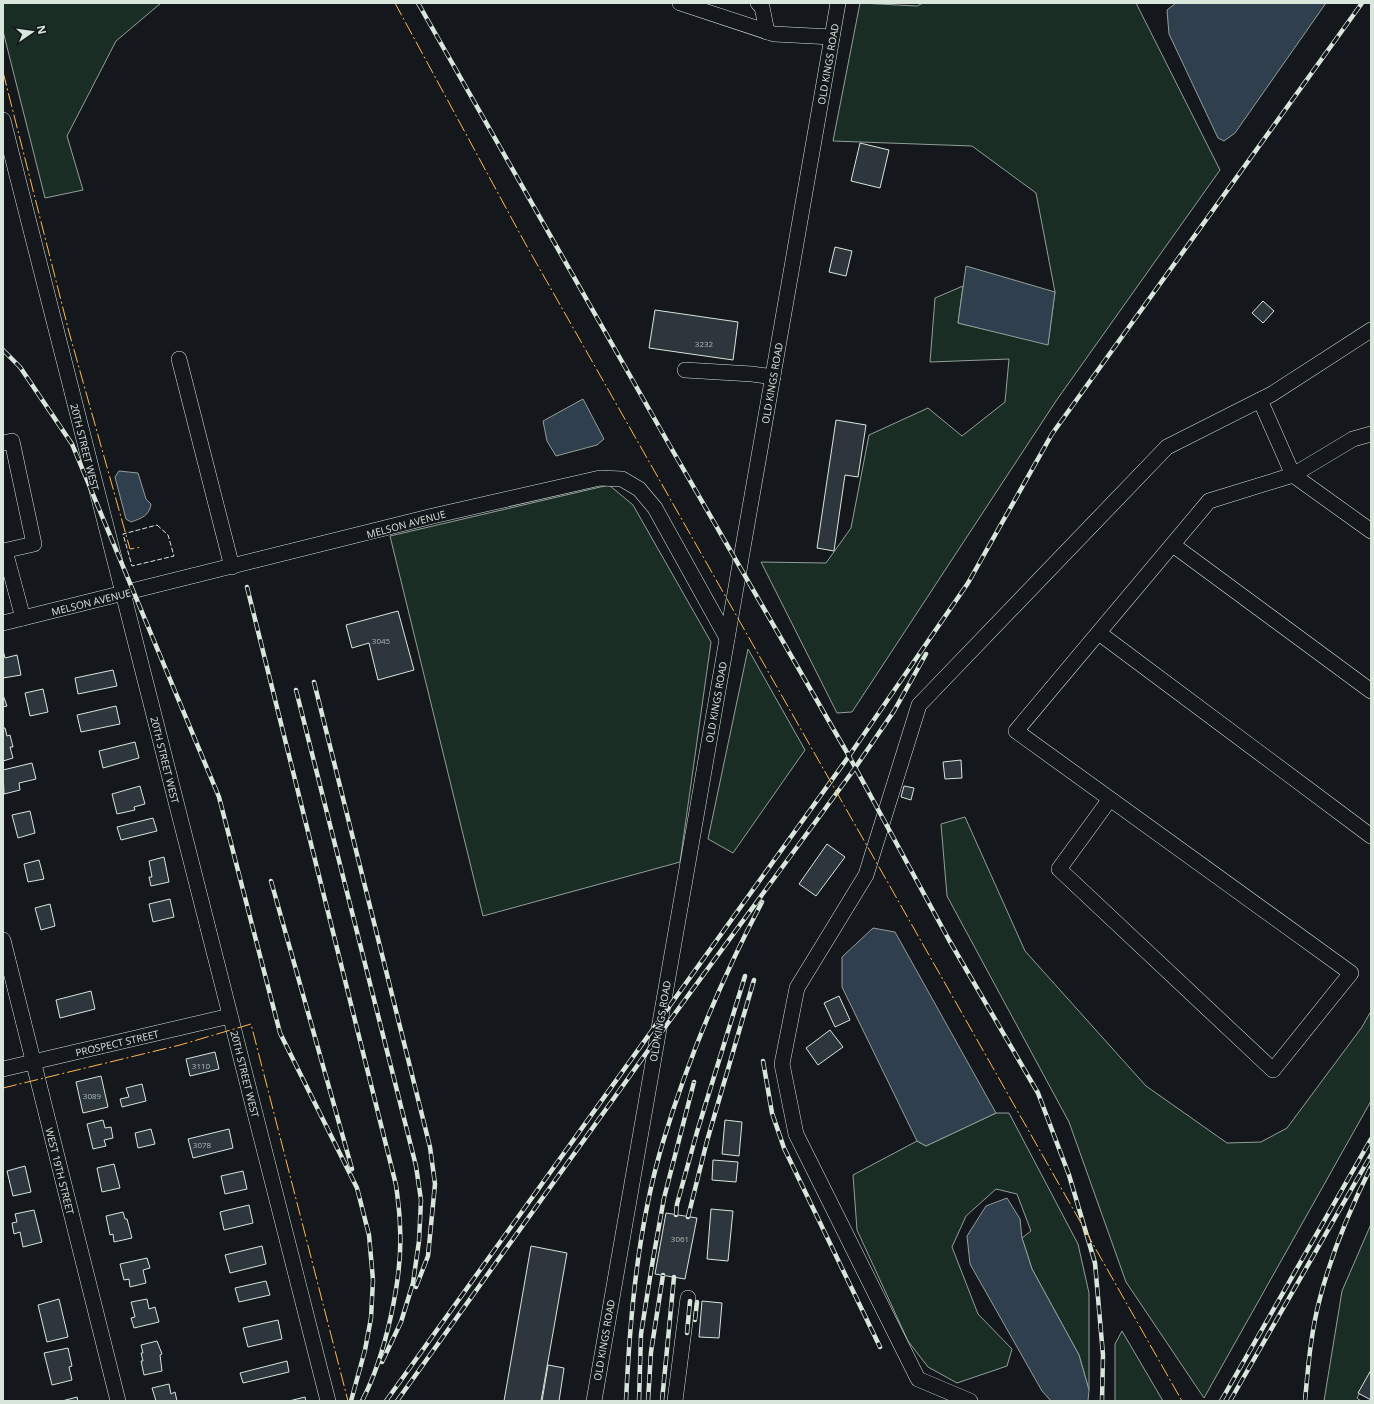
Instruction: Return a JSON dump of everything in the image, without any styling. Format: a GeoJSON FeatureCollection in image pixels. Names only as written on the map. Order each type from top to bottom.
{"type":"FeatureCollection","features":[{"type":"Feature","properties":{"kind":"street"},"geometry":{"type":"LineString","coordinates":[[680,3],[774,34],[832,37]]}},
{"type":"Feature","properties":{"kind":"street"},"geometry":{"type":"LineString","coordinates":[[758,3],[762,7],[767,32]]}},
{"type":"Feature","properties":{"kind":"street","name":"OLD KINGS ROAD"},"geometry":{"type":"LineString","coordinates":[[594,1401],[838,3]]}},
{"type":"Feature","properties":{"kind":"street","name":"20TH STREET WEST"},"geometry":{"type":"LineString","coordinates":[[3,120],[328,1401]]}},
{"type":"Feature","properties":{"kind":"street"},"geometry":{"type":"LineString","coordinates":[[970,1401],[941,1395],[918,1379],[796,1134],[782,1064],[797,988],[866,875],[919,705],[1167,447],[1260,400],[1371,330]]}},
{"type":"Feature","properties":{"kind":"street"},"geometry":{"type":"LineString","coordinates":[[178,359],[232,567]]}},
{"type":"Feature","properties":{"kind":"street"},"geometry":{"type":"LineString","coordinates":[[684,370],[752,374],[773,377]]}},
{"type":"Feature","properties":{"kind":"street"},"geometry":{"type":"LineString","coordinates":[[1260,400],[1293,475],[1371,532]]}},
{"type":"Feature","properties":{"kind":"street"},"geometry":{"type":"LineString","coordinates":[[1110,799],[1059,870],[1273,1070],[1351,973],[1016,731],[1210,501],[1293,475],[1353,439],[1371,434]]}},
{"type":"Feature","properties":{"kind":"street"},"geometry":{"type":"LineString","coordinates":[[3,443],[12,441],[34,544],[4,551],[23,618]]}},
{"type":"Feature","properties":{"kind":"street","name":"MELSON AVENUE"},"geometry":{"type":"LineString","coordinates":[[3,623],[433,516],[600,478],[622,479],[639,489],[655,508],[727,638]]}},
{"type":"Feature","properties":{"kind":"street"},"geometry":{"type":"LineString","coordinates":[[1173,545],[1371,691]]}},
{"type":"Feature","properties":{"kind":"street"},"geometry":{"type":"LineString","coordinates":[[1099,633],[1371,836]]}},
{"type":"Feature","properties":{"kind":"street","name":"WEST 19TH STREET"},"geometry":{"type":"LineString","coordinates":[[3,940],[118,1401]]}},
{"type":"Feature","properties":{"kind":"street","name":"PROSPECT STREET"},"geometry":{"type":"LineString","coordinates":[[3,1070],[230,1016]]}},
{"type":"Feature","properties":{"kind":"street"},"geometry":{"type":"LineString","coordinates":[[675,1401],[688,1298]]}},
{"type":"Feature","properties":{"kind":"green space"},"geometry":{"type":"Polygon","coordinates":[[[3,3],[161,3],[116,41],[67,136],[83,190],[45,198],[3,31],[3,3]]]}},
{"type":"Feature","properties":{"kind":"green space"},"geometry":{"type":"Polygon","coordinates":[[[860,3],[917,6],[923,3],[1136,3],[1220,170],[1056,401],[852,712],[837,713],[761,562],[826,563],[851,528],[869,435],[928,408],[962,436],[1005,402],[1009,359],[930,362],[935,298],[963,286],[958,323],[1048,344],[1055,292],[1036,193],[972,146],[833,141],[860,3]]]}},
{"type":"Feature","properties":{"kind":"green space"},"geometry":{"type":"Polygon","coordinates":[[[609,485],[633,505],[711,642],[680,862],[483,916],[390,536],[609,485]]]}},
{"type":"Feature","properties":{"kind":"green space"},"geometry":{"type":"Polygon","coordinates":[[[748,649],[805,750],[733,853],[708,839],[748,649]]]}},
{"type":"Feature","properties":{"kind":"green space"},"geometry":{"type":"Polygon","coordinates":[[[965,817],[1025,951],[1146,1086],[1227,1143],[1261,1142],[1287,1128],[1362,1027],[1371,1011],[1371,1101],[1204,1398],[1126,1282],[1069,1122],[947,896],[941,824],[965,817]]]}},
{"type":"Feature","properties":{"kind":"green space"},"geometry":{"type":"Polygon","coordinates":[[[996,1113],[1009,1113],[1078,1244],[1089,1293],[1089,1390],[1079,1355],[1032,1269],[1022,1238],[1031,1231],[1017,1194],[996,1189],[966,1216],[952,1247],[978,1314],[1012,1349],[1007,1366],[957,1383],[928,1367],[908,1341],[857,1230],[853,1175],[917,1141],[926,1146],[996,1113]]]}},
{"type":"Feature","properties":{"kind":"green space"},"geometry":{"type":"Polygon","coordinates":[[[1371,1224],[1371,1372],[1357,1398],[1361,1401],[1324,1401],[1342,1291],[1371,1224]]]}},
{"type":"Feature","properties":{"kind":"green space"},"geometry":{"type":"Polygon","coordinates":[[[1122,1331],[1163,1401],[1115,1401],[1115,1344],[1122,1331]]]}},
{"type":"Feature","properties":{"kind":"water"},"geometry":{"type":"Polygon","coordinates":[[[1176,3],[1326,3],[1235,133],[1224,141],[1218,138],[1169,34],[1167,10],[1176,3]]]}},
{"type":"Feature","properties":{"kind":"water"},"geometry":{"type":"Polygon","coordinates":[[[966,266],[1055,292],[1048,345],[958,323],[966,266]]]}},
{"type":"Feature","properties":{"kind":"water"},"geometry":{"type":"Polygon","coordinates":[[[583,399],[604,439],[597,445],[556,456],[547,441],[543,421],[583,399]]]}},
{"type":"Feature","properties":{"kind":"water"},"geometry":{"type":"Polygon","coordinates":[[[119,471],[138,473],[146,499],[151,504],[147,514],[142,518],[131,522],[126,519],[115,477],[119,471]]]}},
{"type":"Feature","properties":{"kind":"water"},"geometry":{"type":"Polygon","coordinates":[[[873,928],[895,932],[996,1113],[926,1146],[917,1141],[842,987],[842,957],[873,928]]]}},
{"type":"Feature","properties":{"kind":"water"},"geometry":{"type":"Polygon","coordinates":[[[1007,1198],[1020,1219],[1022,1238],[1032,1269],[1079,1355],[1089,1390],[1088,1401],[1051,1401],[1042,1391],[970,1264],[967,1236],[986,1206],[1007,1198]]]}},
{"type":"Feature","properties":{"kind":"building"},"geometry":{"type":"Polygon","coordinates":[[[860,143],[889,150],[880,188],[851,181],[860,143]]]}},
{"type":"Feature","properties":{"kind":"building"},"geometry":{"type":"Polygon","coordinates":[[[835,247],[852,251],[846,276],[829,272],[835,247]]]}},
{"type":"Feature","properties":{"kind":"building"},"geometry":{"type":"Polygon","coordinates":[[[1263,301],[1274,311],[1263,323],[1252,313],[1263,301]]]}},
{"type":"Feature","properties":{"kind":"building"},"geometry":{"type":"Polygon","coordinates":[[[655,310],[738,322],[733,360],[649,348],[655,310]]]}},
{"type":"Feature","properties":{"kind":"building"},"geometry":{"type":"Polygon","coordinates":[[[836,420],[866,425],[858,477],[845,475],[834,551],[817,548],[836,420]]]}},
{"type":"Feature","properties":{"kind":"building"},"geometry":{"type":"Polygon","coordinates":[[[398,611],[414,670],[378,680],[369,643],[352,648],[346,625],[398,611]]]}},
{"type":"Feature","properties":{"kind":"building"},"geometry":{"type":"Polygon","coordinates":[[[3,650],[5,658],[17,655],[21,675],[3,678],[3,650]]]}},
{"type":"Feature","properties":{"kind":"building"},"geometry":{"type":"Polygon","coordinates":[[[113,670],[117,686],[78,694],[75,678],[113,670]]]}},
{"type":"Feature","properties":{"kind":"building"},"geometry":{"type":"Polygon","coordinates":[[[43,689],[48,712],[30,716],[25,693],[43,689]]]}},
{"type":"Feature","properties":{"kind":"building"},"geometry":{"type":"Polygon","coordinates":[[[3,695],[7,706],[3,707],[3,695]]]}},
{"type":"Feature","properties":{"kind":"building"},"geometry":{"type":"Polygon","coordinates":[[[116,706],[120,724],[81,732],[77,715],[116,706]]]}},
{"type":"Feature","properties":{"kind":"building"},"geometry":{"type":"Polygon","coordinates":[[[3,728],[5,728],[7,736],[10,735],[13,747],[10,747],[13,758],[3,761],[3,728]]]}},
{"type":"Feature","properties":{"kind":"building"},"geometry":{"type":"Polygon","coordinates":[[[135,742],[139,758],[103,768],[99,751],[135,742]]]}},
{"type":"Feature","properties":{"kind":"building"},"geometry":{"type":"Polygon","coordinates":[[[961,760],[962,778],[945,779],[943,762],[961,760]]]}},
{"type":"Feature","properties":{"kind":"building"},"geometry":{"type":"Polygon","coordinates":[[[32,763],[36,779],[19,783],[20,790],[4,794],[3,770],[32,763]]]}},
{"type":"Feature","properties":{"kind":"building"},"geometry":{"type":"Polygon","coordinates":[[[140,786],[145,804],[134,807],[135,810],[117,814],[112,794],[140,786]]]}},
{"type":"Feature","properties":{"kind":"building"},"geometry":{"type":"Polygon","coordinates":[[[904,786],[914,788],[911,800],[901,797],[904,786]]]}},
{"type":"Feature","properties":{"kind":"building"},"geometry":{"type":"Polygon","coordinates":[[[30,811],[35,833],[18,838],[12,815],[30,811]]]}},
{"type":"Feature","properties":{"kind":"building"},"geometry":{"type":"Polygon","coordinates":[[[153,818],[157,831],[121,840],[117,827],[153,818]]]}},
{"type":"Feature","properties":{"kind":"building"},"geometry":{"type":"Polygon","coordinates":[[[827,844],[845,857],[816,896],[799,884],[827,844]]]}},
{"type":"Feature","properties":{"kind":"building"},"geometry":{"type":"Polygon","coordinates":[[[164,857],[169,882],[151,886],[149,877],[152,877],[149,861],[164,857]]]}},
{"type":"Feature","properties":{"kind":"building"},"geometry":{"type":"Polygon","coordinates":[[[39,860],[44,879],[28,882],[24,864],[39,860]]]}},
{"type":"Feature","properties":{"kind":"building"},"geometry":{"type":"Polygon","coordinates":[[[170,899],[174,917],[153,922],[149,904],[170,899]]]}},
{"type":"Feature","properties":{"kind":"building"},"geometry":{"type":"Polygon","coordinates":[[[50,904],[55,926],[41,930],[35,908],[50,904]]]}},
{"type":"Feature","properties":{"kind":"building"},"geometry":{"type":"Polygon","coordinates":[[[91,991],[95,1009],[60,1018],[56,1000],[91,991]]]}},
{"type":"Feature","properties":{"kind":"building"},"geometry":{"type":"Polygon","coordinates":[[[839,996],[850,1020],[835,1027],[824,1003],[839,996]]]}},
{"type":"Feature","properties":{"kind":"building"},"geometry":{"type":"Polygon","coordinates":[[[830,1030],[843,1047],[818,1065],[806,1048],[830,1030]]]}},
{"type":"Feature","properties":{"kind":"building"},"geometry":{"type":"Polygon","coordinates":[[[215,1052],[219,1069],[190,1076],[186,1059],[215,1052]]]}},
{"type":"Feature","properties":{"kind":"building"},"geometry":{"type":"Polygon","coordinates":[[[101,1076],[108,1107],[83,1113],[76,1082],[101,1076]]]}},
{"type":"Feature","properties":{"kind":"building"},"geometry":{"type":"Polygon","coordinates":[[[142,1084],[146,1101],[122,1107],[120,1099],[129,1097],[126,1088],[142,1084]]]}},
{"type":"Feature","properties":{"kind":"building"},"geometry":{"type":"Polygon","coordinates":[[[103,1120],[105,1128],[111,1127],[113,1138],[104,1140],[106,1146],[93,1149],[87,1124],[103,1120]]]}},
{"type":"Feature","properties":{"kind":"building"},"geometry":{"type":"Polygon","coordinates":[[[725,1120],[742,1122],[739,1156],[722,1154],[725,1120]]]}},
{"type":"Feature","properties":{"kind":"building"},"geometry":{"type":"Polygon","coordinates":[[[151,1129],[155,1144],[138,1148],[135,1133],[151,1129]]]}},
{"type":"Feature","properties":{"kind":"building"},"geometry":{"type":"Polygon","coordinates":[[[229,1129],[233,1148],[193,1158],[188,1139],[229,1129]]]}},
{"type":"Feature","properties":{"kind":"building"},"geometry":{"type":"Polygon","coordinates":[[[713,1160],[738,1162],[736,1182],[712,1180],[713,1160]]]}},
{"type":"Feature","properties":{"kind":"building"},"geometry":{"type":"Polygon","coordinates":[[[114,1164],[120,1188],[102,1192],[97,1168],[114,1164]]]}},
{"type":"Feature","properties":{"kind":"building"},"geometry":{"type":"Polygon","coordinates":[[[25,1166],[31,1192],[13,1196],[7,1171],[25,1166]]]}},
{"type":"Feature","properties":{"kind":"building"},"geometry":{"type":"Polygon","coordinates":[[[243,1171],[247,1189],[225,1194],[221,1176],[243,1171]]]}},
{"type":"Feature","properties":{"kind":"building"},"geometry":{"type":"Polygon","coordinates":[[[249,1205],[253,1223],[224,1230],[220,1212],[249,1205]]]}},
{"type":"Feature","properties":{"kind":"building"},"geometry":{"type":"Polygon","coordinates":[[[711,1209],[733,1211],[728,1261],[707,1259],[711,1209]]]}},
{"type":"Feature","properties":{"kind":"building"},"geometry":{"type":"Polygon","coordinates":[[[34,1210],[42,1242],[23,1247],[20,1232],[14,1234],[12,1223],[17,1222],[15,1214],[34,1210]]]}},
{"type":"Feature","properties":{"kind":"building"},"geometry":{"type":"Polygon","coordinates":[[[123,1212],[125,1219],[127,1219],[132,1238],[114,1242],[113,1234],[110,1235],[106,1216],[123,1212]]]}},
{"type":"Feature","properties":{"kind":"building"},"geometry":{"type":"Polygon","coordinates":[[[666,1213],[697,1218],[685,1279],[655,1274],[666,1213]]]}},
{"type":"Feature","properties":{"kind":"building"},"geometry":{"type":"Polygon","coordinates":[[[262,1246],[266,1264],[230,1273],[225,1255],[262,1246]]]}},
{"type":"Feature","properties":{"kind":"building"},"geometry":{"type":"Polygon","coordinates":[[[531,1246],[567,1253],[541,1401],[504,1401],[531,1246]]]}},
{"type":"Feature","properties":{"kind":"building"},"geometry":{"type":"Polygon","coordinates":[[[147,1258],[150,1268],[143,1270],[146,1283],[130,1287],[129,1279],[124,1280],[120,1264],[147,1258]]]}},
{"type":"Feature","properties":{"kind":"building"},"geometry":{"type":"Polygon","coordinates":[[[266,1281],[270,1295],[239,1302],[235,1288],[266,1281]]]}},
{"type":"Feature","properties":{"kind":"building"},"geometry":{"type":"Polygon","coordinates":[[[59,1299],[68,1337],[47,1342],[38,1305],[59,1299]]]}},
{"type":"Feature","properties":{"kind":"building"},"geometry":{"type":"Polygon","coordinates":[[[147,1299],[149,1309],[155,1307],[159,1322],[134,1328],[131,1318],[135,1317],[131,1302],[147,1299]]]}},
{"type":"Feature","properties":{"kind":"building"},"geometry":{"type":"Polygon","coordinates":[[[702,1301],[722,1303],[719,1338],[699,1337],[702,1301]]]}},
{"type":"Feature","properties":{"kind":"building"},"geometry":{"type":"Polygon","coordinates":[[[278,1320],[282,1339],[248,1347],[243,1328],[278,1320]]]}},
{"type":"Feature","properties":{"kind":"building"},"geometry":{"type":"Polygon","coordinates":[[[157,1341],[162,1354],[160,1355],[162,1371],[144,1375],[141,1361],[143,1361],[141,1353],[143,1353],[141,1345],[157,1341]]]}},
{"type":"Feature","properties":{"kind":"building"},"geometry":{"type":"Polygon","coordinates":[[[68,1348],[72,1366],[69,1367],[72,1380],[52,1385],[44,1353],[68,1348]]]}},
{"type":"Feature","properties":{"kind":"building"},"geometry":{"type":"Polygon","coordinates":[[[287,1361],[289,1372],[243,1383],[240,1373],[287,1361]]]}},
{"type":"Feature","properties":{"kind":"building"},"geometry":{"type":"Polygon","coordinates":[[[548,1365],[564,1368],[559,1401],[542,1401],[548,1365]]]}},
{"type":"Feature","properties":{"kind":"building"},"geometry":{"type":"Polygon","coordinates":[[[1371,1370],[1371,1400],[1358,1393],[1371,1370]]]}},
{"type":"Feature","properties":{"kind":"building"},"geometry":{"type":"Polygon","coordinates":[[[169,1384],[171,1394],[175,1392],[177,1401],[156,1401],[152,1388],[169,1384]]]}},
{"type":"Feature","properties":{"kind":"building"},"geometry":{"type":"Polygon","coordinates":[[[77,1397],[78,1401],[62,1401],[77,1397]]]}},
{"type":"Feature","properties":{"kind":"building"},"geometry":{"type":"Polygon","coordinates":[[[305,1397],[306,1401],[289,1401],[305,1397]]]}},
{"type":"Feature","properties":{"kind":"railway"},"geometry":{"type":"LineString","coordinates":[[418,3],[670,446],[849,756],[949,940],[1038,1093],[1069,1175],[1095,1263],[1103,1355],[1102,1401]]}},
{"type":"Feature","properties":{"kind":"railway"},"geometry":{"type":"LineString","coordinates":[[386,1401],[849,756],[968,583],[1052,434],[1362,3]]}},
{"type":"Feature","properties":{"kind":"railway"},"geometry":{"type":"LineString","coordinates":[[3,350],[20,367],[72,444],[219,797],[280,1033],[357,1188],[369,1235],[373,1280],[371,1318],[365,1350],[351,1401]]}},
{"type":"Feature","properties":{"kind":"railway"},"geometry":{"type":"LineString","coordinates":[[247,587],[396,1185],[400,1217],[399,1270],[391,1317],[385,1340],[378,1362],[362,1401]]}},
{"type":"Feature","properties":{"kind":"railway"},"geometry":{"type":"LineString","coordinates":[[397,1401],[657,1038],[855,768],[894,711],[926,654]]}},
{"type":"Feature","properties":{"kind":"railway"},"geometry":{"type":"LineString","coordinates":[[314,682],[430,1147],[435,1184],[428,1256],[416,1287]]}},
{"type":"Feature","properties":{"kind":"railway"},"geometry":{"type":"LineString","coordinates":[[296,690],[416,1166],[421,1200],[419,1241],[413,1283],[401,1322],[382,1362]]}},
{"type":"Feature","properties":{"kind":"railway"},"geometry":{"type":"LineString","coordinates":[[271,881],[352,1169]]}},
{"type":"Feature","properties":{"kind":"railway"},"geometry":{"type":"LineString","coordinates":[[626,1401],[630,1336],[637,1270],[641,1238],[654,1173],[683,1080],[707,1019],[733,960],[762,902]]}},
{"type":"Feature","properties":{"kind":"railway"},"geometry":{"type":"LineString","coordinates":[[676,1215],[677,1204],[697,1132],[745,976]]}},
{"type":"Feature","properties":{"kind":"railway"},"geometry":{"type":"LineString","coordinates":[[688,1217],[707,1141],[754,980]]}},
{"type":"Feature","properties":{"kind":"railway"},"geometry":{"type":"LineString","coordinates":[[763,1061],[772,1113],[784,1148],[880,1347]]}},
{"type":"Feature","properties":{"kind":"railway"},"geometry":{"type":"LineString","coordinates":[[639,1401],[641,1334],[652,1265],[664,1198],[694,1082]]}},
{"type":"Feature","properties":{"kind":"railway"},"geometry":{"type":"LineString","coordinates":[[1221,1401],[1371,1139]]}},
{"type":"Feature","properties":{"kind":"railway"},"geometry":{"type":"LineString","coordinates":[[1230,1401],[1371,1155]]}},
{"type":"Feature","properties":{"kind":"railway"},"geometry":{"type":"LineString","coordinates":[[1305,1401],[1312,1336],[1325,1281],[1342,1231],[1371,1167]]}},
{"type":"Feature","properties":{"kind":"railway"},"geometry":{"type":"LineString","coordinates":[[648,1401],[651,1352],[663,1275]]}},
{"type":"Feature","properties":{"kind":"railway"},"geometry":{"type":"LineString","coordinates":[[662,1401],[674,1277]]}},
{"type":"Feature","properties":{"kind":"railway"},"geometry":{"type":"LineString","coordinates":[[687,1333],[690,1301]]}},
{"type":"Feature","properties":{"kind":"railway"},"geometry":{"type":"LineString","coordinates":[[695,1320],[697,1302]]}},
{"type":"Feature","properties":{"kind":"fence"},"geometry":{"type":"LineString","coordinates":[[157,525],[168,535],[174,556],[132,566],[123,534],[157,525]]}},
{"type":"Feature","properties":{"kind":"power"},"geometry":{"type":"LineString","coordinates":[[395,3],[525,243],[1182,1401]]}},
{"type":"Feature","properties":{"kind":"power"},"geometry":{"type":"LineString","coordinates":[[3,72],[69,332],[130,549],[142,547]]}},
{"type":"Feature","properties":{"kind":"power"},"geometry":{"type":"LineString","coordinates":[[3,1088],[180,1045],[251,1024],[348,1401]]}}]}
